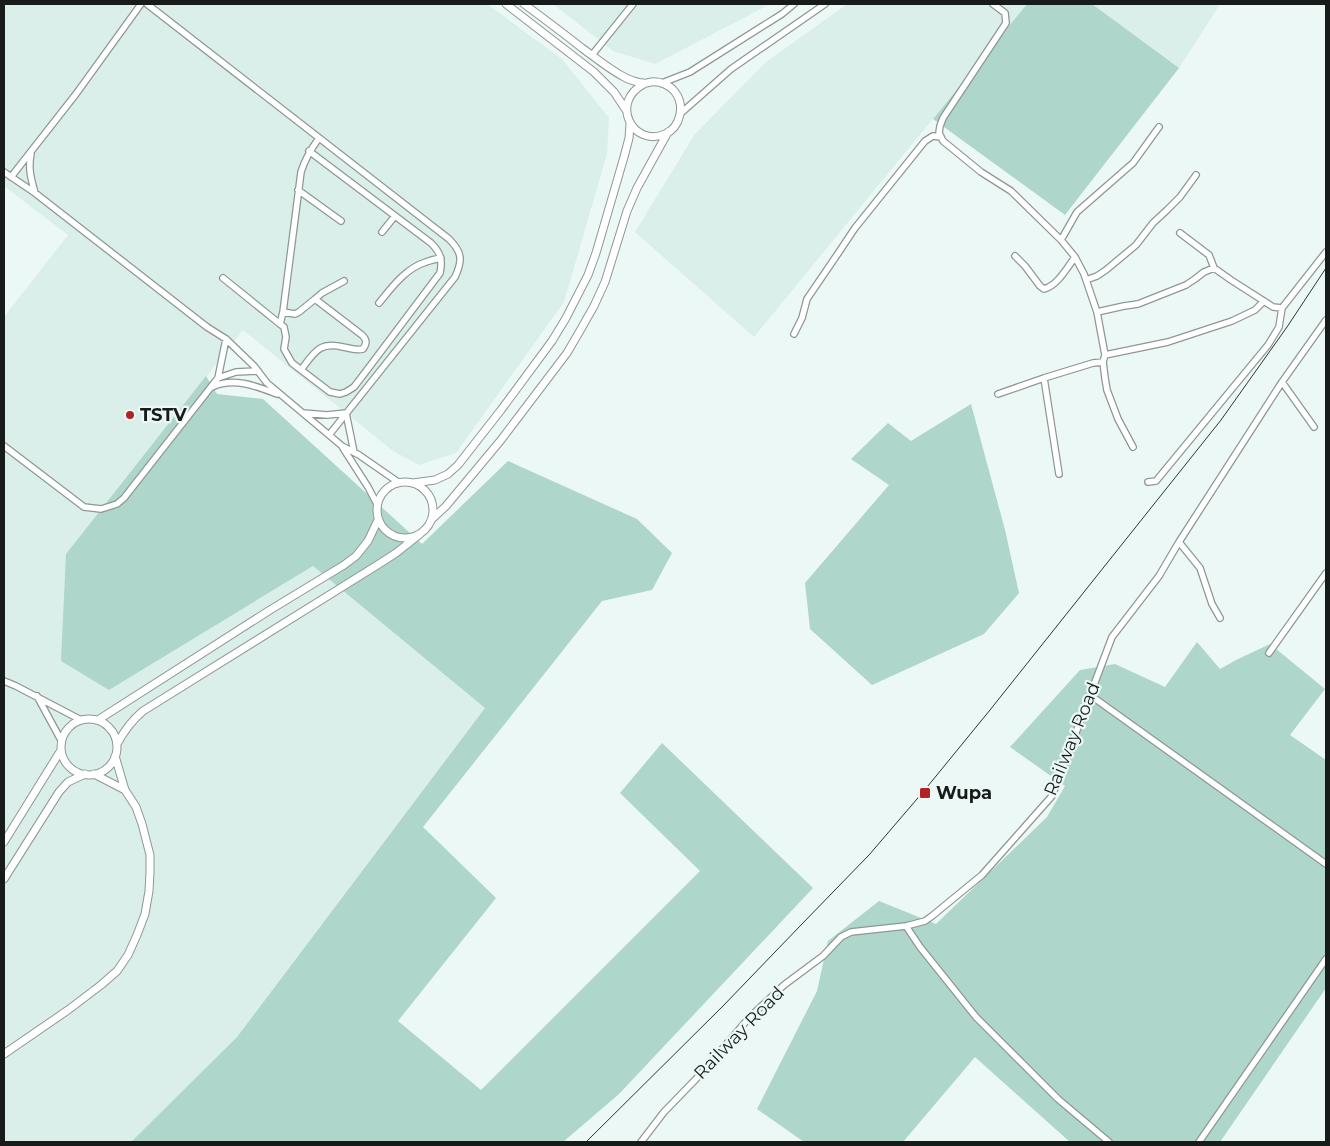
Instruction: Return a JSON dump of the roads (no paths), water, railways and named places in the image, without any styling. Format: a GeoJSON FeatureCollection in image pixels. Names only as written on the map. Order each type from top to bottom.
{"type":"FeatureCollection","features":[{"type":"Feature","properties":{"kind":"street"},"geometry":{"type":"LineString","coordinates":[[11,177],[82,86],[141,4]]}},
{"type":"Feature","properties":{"kind":"street"},"geometry":{"type":"LineString","coordinates":[[146,4],[449,239],[456,247],[460,256],[460,267],[455,277],[329,435]]}},
{"type":"Feature","properties":{"kind":"street"},"geometry":{"type":"LineString","coordinates":[[377,504],[381,494],[388,487],[398,482],[413,483],[435,480],[448,474],[458,465],[552,341],[588,275],[629,138],[630,124],[626,110],[614,92],[594,72],[506,4]]}},
{"type":"Feature","properties":{"kind":"street"},"geometry":{"type":"LineString","coordinates":[[524,4],[626,78],[644,84]]}},
{"type":"Feature","properties":{"kind":"street"},"geometry":{"type":"LineString","coordinates":[[592,55],[633,4]]}},
{"type":"Feature","properties":{"kind":"street"},"geometry":{"type":"LineString","coordinates":[[662,83],[690,72],[794,4]]}},
{"type":"Feature","properties":{"kind":"street"},"geometry":{"type":"LineString","coordinates":[[630,124],[636,131],[642,134],[652,136],[665,134],[673,129],[681,113],[730,69],[825,4]]}},
{"type":"Feature","properties":{"kind":"street"},"geometry":{"type":"LineString","coordinates":[[993,4],[1005,13],[1006,23],[943,118],[939,133],[948,146],[981,172],[1011,191],[1061,240],[1075,257],[1086,280],[1097,312],[1105,355],[1103,362],[1105,378],[1112,405],[1133,447]]}},
{"type":"Feature","properties":{"kind":"street"},"geometry":{"type":"LineString","coordinates":[[626,110],[631,94],[638,87],[653,82],[662,83],[675,92],[680,103],[681,113]]}},
{"type":"Feature","properties":{"kind":"street"},"geometry":{"type":"LineString","coordinates":[[1061,240],[1077,212],[1133,163],[1159,127]]}},
{"type":"Feature","properties":{"kind":"street"},"geometry":{"type":"LineString","coordinates":[[37,696],[62,746],[64,758],[69,766],[85,774],[103,771],[111,765],[116,756],[118,744],[124,730],[143,711],[379,564],[420,534],[501,440],[567,353],[582,329],[605,282],[627,211],[637,188],[668,132]]}},
{"type":"Feature","properties":{"kind":"street"},"geometry":{"type":"LineString","coordinates":[[794,334],[802,318],[807,299],[855,228],[925,141],[933,136],[941,137]]}},
{"type":"Feature","properties":{"kind":"street"},"geometry":{"type":"LineString","coordinates":[[280,324],[301,172],[305,158],[319,138]]}},
{"type":"Feature","properties":{"kind":"street"},"geometry":{"type":"LineString","coordinates":[[223,278],[284,327],[286,337],[284,349],[292,363],[330,392],[340,394],[354,388],[440,273],[442,265],[437,248],[310,151]]}},
{"type":"Feature","properties":{"kind":"street"},"geometry":{"type":"LineString","coordinates":[[31,152],[29,173],[35,193]]}},
{"type":"Feature","properties":{"kind":"street"},"geometry":{"type":"LineString","coordinates":[[4,172],[35,193],[207,327],[226,339],[258,370],[267,383],[281,396],[342,446],[398,482]]}},
{"type":"Feature","properties":{"kind":"street"},"geometry":{"type":"LineString","coordinates":[[1086,280],[1106,270],[1136,245],[1153,223],[1180,197],[1196,175]]}},
{"type":"Feature","properties":{"kind":"street"},"geometry":{"type":"LineString","coordinates":[[298,190],[341,221]]}},
{"type":"Feature","properties":{"kind":"street"},"geometry":{"type":"LineString","coordinates":[[382,232],[395,216]]}},
{"type":"Feature","properties":{"kind":"street"},"geometry":{"type":"LineString","coordinates":[[1180,233],[1209,256],[1214,268],[1230,280],[1273,307],[1282,308]]}},
{"type":"Feature","properties":{"kind":"street"},"geometry":{"type":"LineString","coordinates":[[1148,482],[1156,481],[1268,345],[1279,327],[1282,308],[1326,252]]}},
{"type":"Feature","properties":{"kind":"street"},"geometry":{"type":"LineString","coordinates":[[1015,256],[1044,289],[1059,279],[1075,257]]}},
{"type":"Feature","properties":{"kind":"street"},"geometry":{"type":"LineString","coordinates":[[379,303],[408,271],[426,262],[441,258]]}},
{"type":"Feature","properties":{"kind":"street"},"geometry":{"type":"LineString","coordinates":[[1097,312],[1138,304],[1186,285],[1204,272],[1214,268]]}},
{"type":"Feature","properties":{"kind":"street"},"geometry":{"type":"LineString","coordinates":[[283,312],[295,314],[299,312],[322,293],[344,281]]}},
{"type":"Feature","properties":{"kind":"street"},"geometry":{"type":"LineString","coordinates":[[301,370],[314,352],[324,346],[330,344],[358,351],[363,349],[366,344],[366,339],[362,335],[315,299]]}},
{"type":"Feature","properties":{"kind":"street"},"geometry":{"type":"LineString","coordinates":[[1105,355],[1168,342],[1232,321],[1255,310],[1264,300]]}},
{"type":"Feature","properties":{"kind":"street","name":"Railway Road"},"geometry":{"type":"LineString","coordinates":[[640,1142],[664,1112],[749,1018],[784,985],[823,956],[841,937],[851,932],[906,926],[925,921],[982,875],[1052,796],[1112,637],[1159,576],[1282,382],[1326,320]]}},
{"type":"Feature","properties":{"kind":"street"},"geometry":{"type":"LineString","coordinates":[[4,446],[84,507],[101,509],[117,504],[124,498],[218,378],[226,339]]}},
{"type":"Feature","properties":{"kind":"street"},"geometry":{"type":"LineString","coordinates":[[998,394],[1093,363],[1103,362]]}},
{"type":"Feature","properties":{"kind":"street"},"geometry":{"type":"LineString","coordinates":[[218,378],[236,372],[258,370]]}},
{"type":"Feature","properties":{"kind":"street"},"geometry":{"type":"LineString","coordinates":[[1044,378],[1059,474]]}},
{"type":"Feature","properties":{"kind":"street"},"geometry":{"type":"LineString","coordinates":[[1282,382],[1314,427]]}},
{"type":"Feature","properties":{"kind":"street"},"geometry":{"type":"LineString","coordinates":[[210,388],[227,383],[246,383],[281,396]]}},
{"type":"Feature","properties":{"kind":"street"},"geometry":{"type":"LineString","coordinates":[[302,413],[327,416],[346,413]]}},
{"type":"Feature","properties":{"kind":"street"},"geometry":{"type":"LineString","coordinates":[[346,413],[354,452]]}},
{"type":"Feature","properties":{"kind":"street"},"geometry":{"type":"LineString","coordinates":[[342,446],[377,504],[378,520],[385,531],[396,537],[408,538],[420,534]]}},
{"type":"Feature","properties":{"kind":"street"},"geometry":{"type":"LineString","coordinates":[[413,483],[428,493],[432,502],[431,520]]}},
{"type":"Feature","properties":{"kind":"street"},"geometry":{"type":"LineString","coordinates":[[98,720],[344,565],[356,556],[368,541],[378,520]]}},
{"type":"Feature","properties":{"kind":"street"},"geometry":{"type":"LineString","coordinates":[[1179,542],[1200,568],[1212,604],[1220,618]]}},
{"type":"Feature","properties":{"kind":"street"},"geometry":{"type":"LineString","coordinates":[[1269,653],[1326,573]]}},
{"type":"Feature","properties":{"kind":"street"},"geometry":{"type":"LineString","coordinates":[[4,681],[37,696],[81,720]]}},
{"type":"Feature","properties":{"kind":"street"},"geometry":{"type":"LineString","coordinates":[[1090,695],[1326,864]]}},
{"type":"Feature","properties":{"kind":"street"},"geometry":{"type":"LineString","coordinates":[[4,842],[62,746],[64,735],[68,728],[81,720],[90,718],[98,720],[112,729],[118,744]]}},
{"type":"Feature","properties":{"kind":"street"},"geometry":{"type":"LineString","coordinates":[[4,1054],[68,1010],[117,971],[128,955],[144,914],[149,891],[150,855],[136,807],[125,790],[116,756]]}},
{"type":"Feature","properties":{"kind":"street"},"geometry":{"type":"LineString","coordinates":[[4,879],[59,792],[68,782],[85,774]]}},
{"type":"Feature","properties":{"kind":"street"},"geometry":{"type":"LineString","coordinates":[[94,774],[125,790]]}},
{"type":"Feature","properties":{"kind":"street"},"geometry":{"type":"LineString","coordinates":[[906,926],[920,947],[976,1017],[1058,1099],[1109,1142]]}},
{"type":"Feature","properties":{"kind":"street"},"geometry":{"type":"LineString","coordinates":[[1199,1142],[1326,959]]}},
{"type":"Feature","properties":{"kind":"tram line"},"geometry":{"type":"LineString","coordinates":[[586,1142],[723,1006],[869,855],[923,792],[1221,420],[1326,268]]}},
{"type":"Feature","properties":{"kind":"place","name":"TSTV"},"geometry":{"type":"Point","coordinates":[130,415]}},
{"type":"Feature","properties":{"kind":"place","name":"Wupa"},"geometry":{"type":"Point","coordinates":[925,793]}}]}
